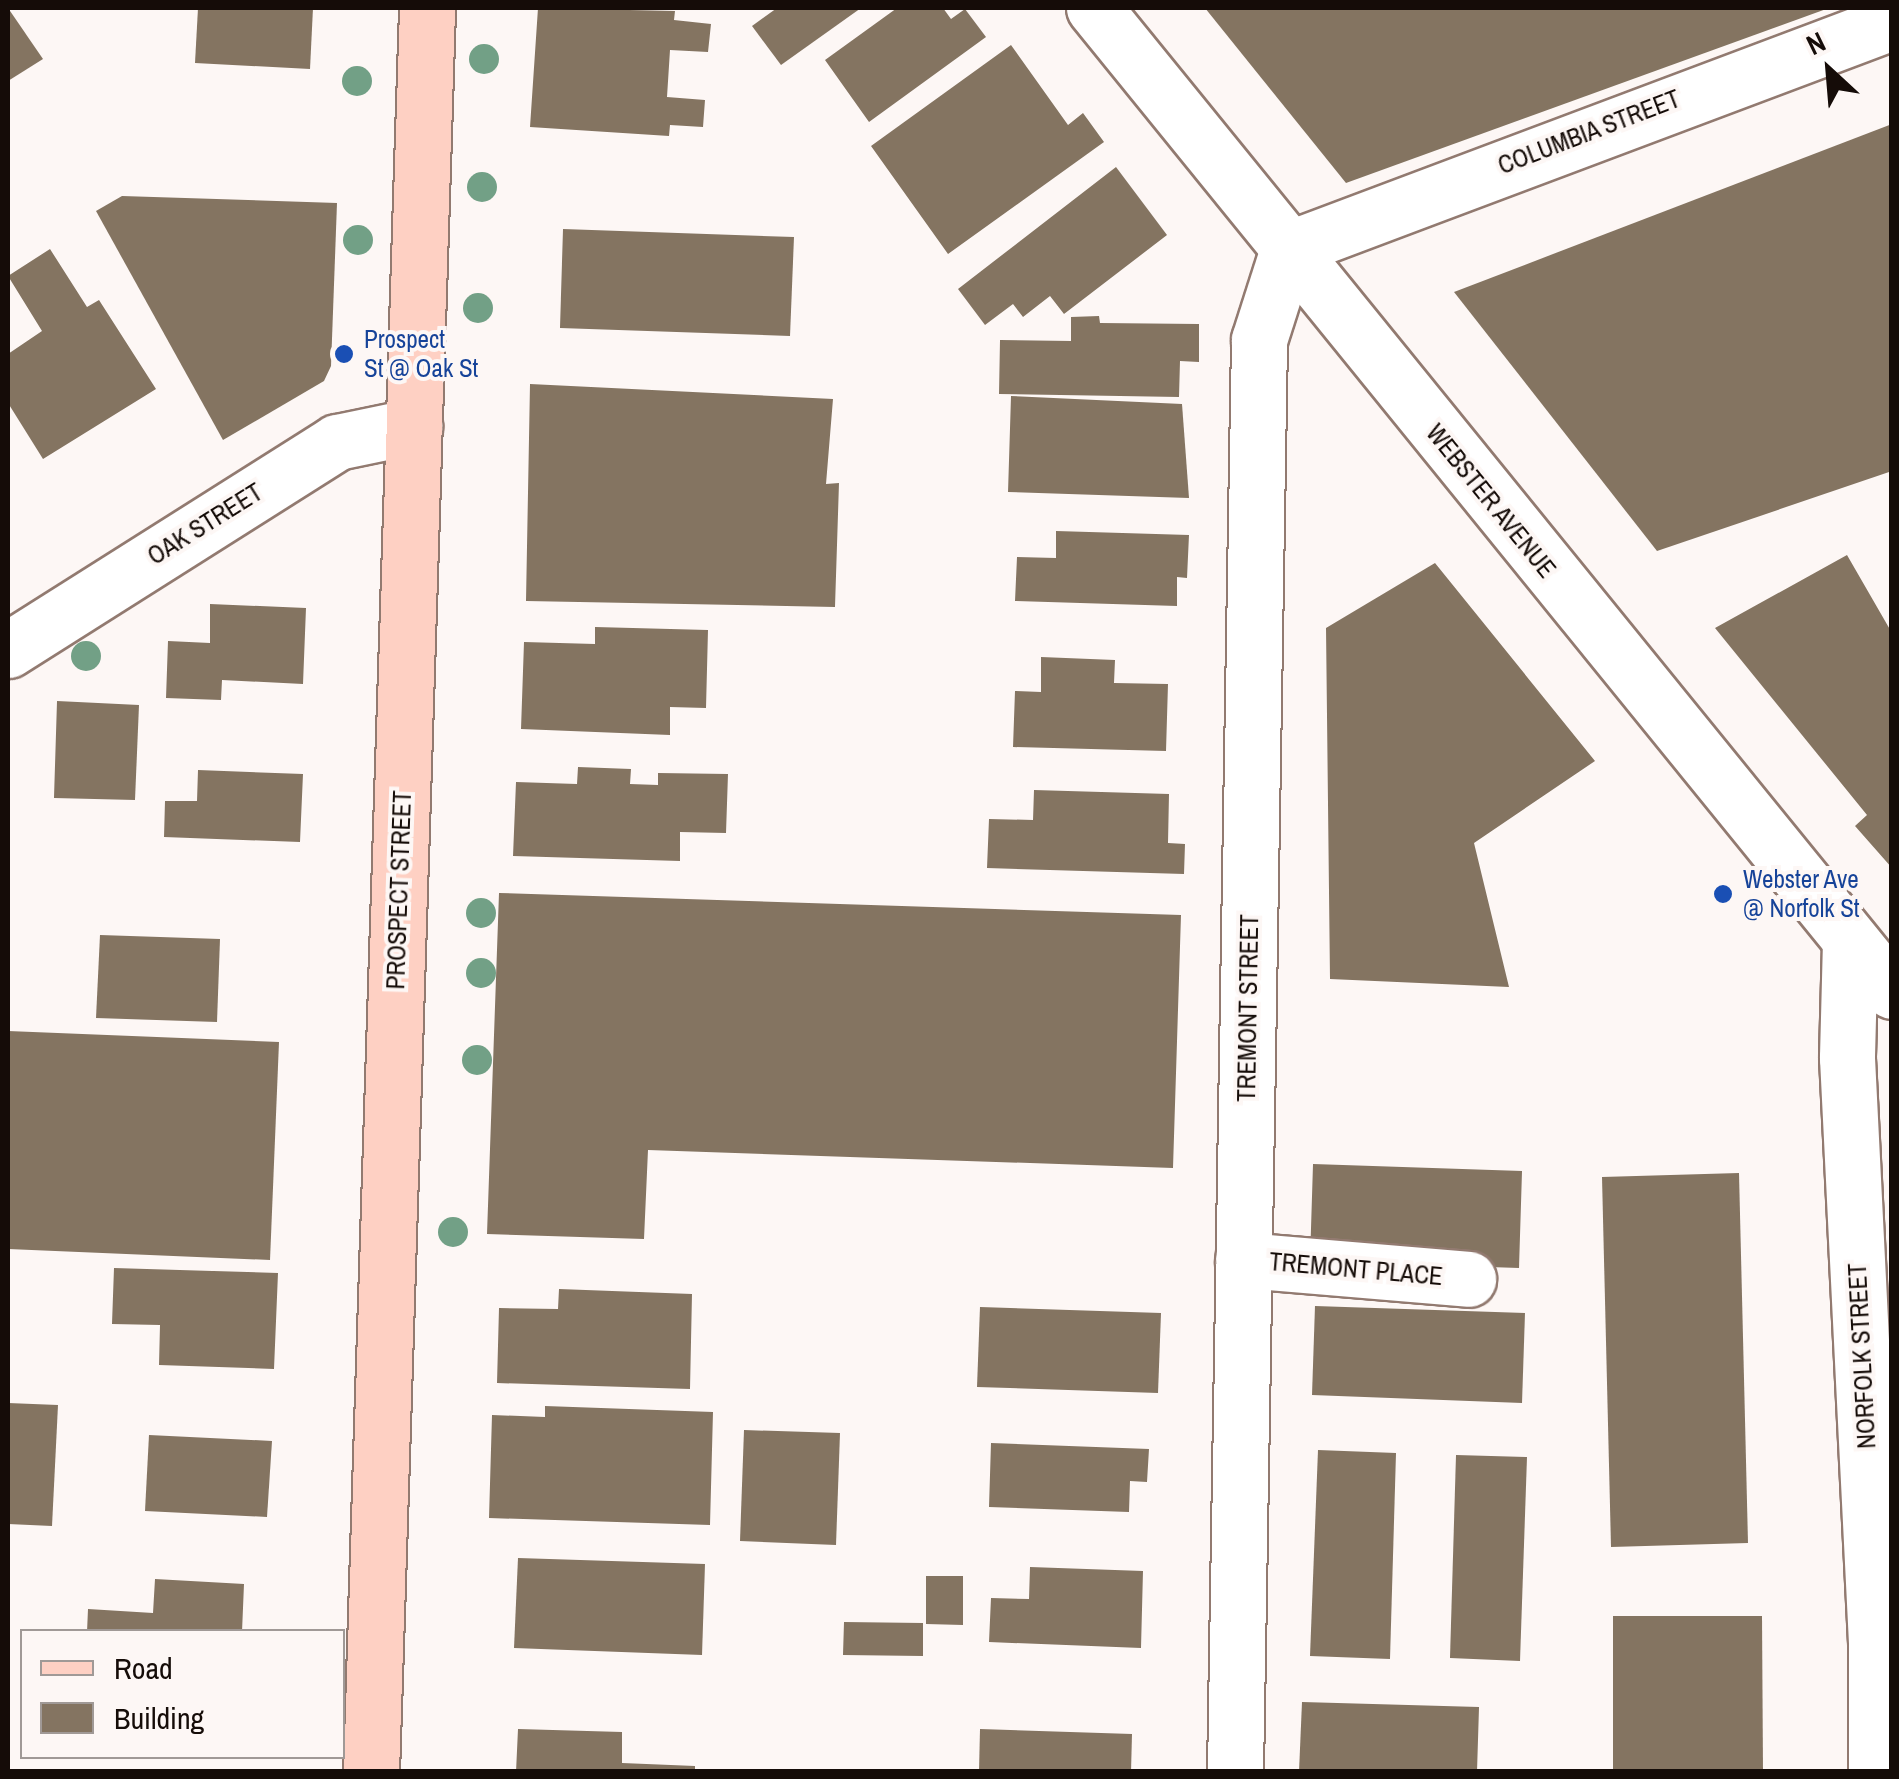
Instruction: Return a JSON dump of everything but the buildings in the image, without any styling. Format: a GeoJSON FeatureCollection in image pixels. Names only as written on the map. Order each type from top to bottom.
{"type":"FeatureCollection","features":[{"type":"Feature","properties":{"kind":"main road","name":"PROSPECT STREET"},"geometry":{"type":"LineString","coordinates":[[371,1772],[426,8]]}},
{"type":"Feature","properties":{"kind":"street","name":"WEBSTER AVENUE"},"geometry":{"type":"LineString","coordinates":[[1094,8],[1892,991]]}},
{"type":"Feature","properties":{"kind":"street","name":"COLUMBIA STREET"},"geometry":{"type":"LineString","coordinates":[[1288,249],[1892,22]]}},
{"type":"Feature","properties":{"kind":"street","name":"TREMONT STREET"},"geometry":{"type":"LineString","coordinates":[[1234,1772],[1258,340],[1288,249]]}},
{"type":"Feature","properties":{"kind":"street","name":"OAK STREET"},"geometry":{"type":"LineString","coordinates":[[8,650],[337,442],[414,426]]}},
{"type":"Feature","properties":{"kind":"street","name":"NORFOLK STREET"},"geometry":{"type":"LineString","coordinates":[[1850,941],[1847,1058],[1876,1643],[1876,1772]]}},
{"type":"Feature","properties":{"kind":"street","name":"TREMONT PLACE"},"geometry":{"type":"LineString","coordinates":[[1244,1260],[1468,1279]]}},
{"type":"Feature","properties":{"kind":"place","name":"Prospect St @ Oak St"},"geometry":{"type":"Point","coordinates":[344,354]}},
{"type":"Feature","properties":{"kind":"place","name":"Webster Ave @ Norfolk St"},"geometry":{"type":"Point","coordinates":[1723,894]}}]}
